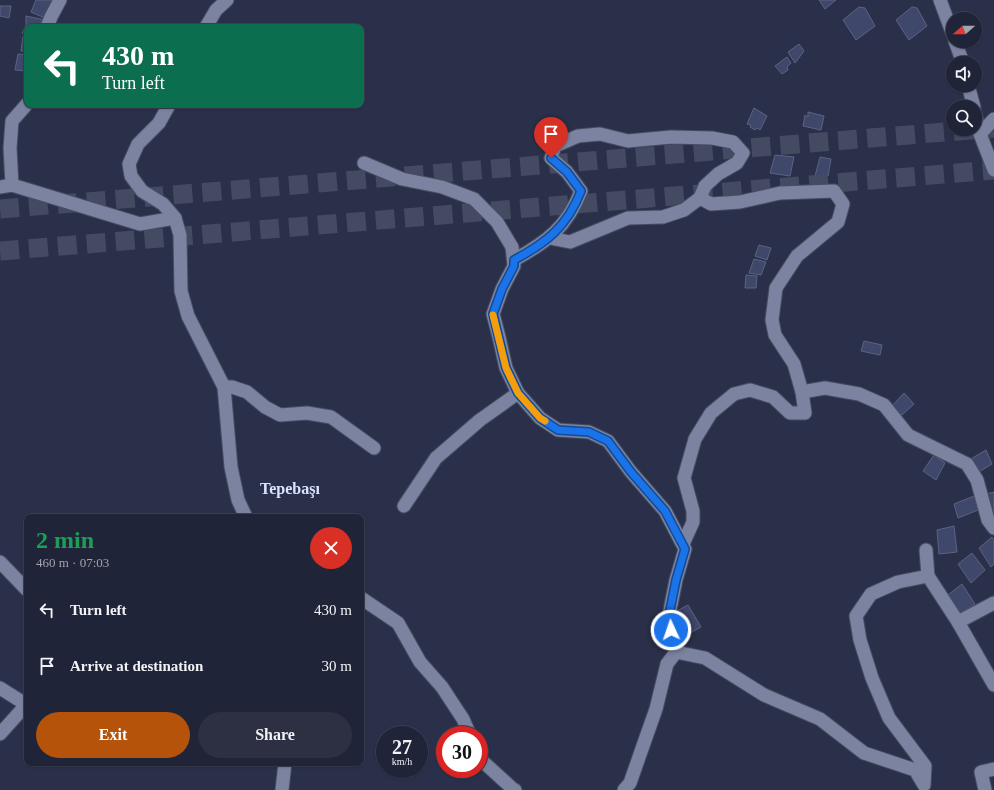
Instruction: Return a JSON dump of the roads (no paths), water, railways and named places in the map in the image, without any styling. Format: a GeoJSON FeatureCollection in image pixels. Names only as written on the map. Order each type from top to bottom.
{"type":"FeatureCollection","features":[{"type":"Feature","properties":{"kind":"street"},"geometry":{"type":"LineString","coordinates":[[48,24],[50,17],[60,0]]}},
{"type":"Feature","properties":{"kind":"street"},"geometry":{"type":"LineString","coordinates":[[208,24],[216,10],[227,0]]}},
{"type":"Feature","properties":{"kind":"street"},"geometry":{"type":"LineString","coordinates":[[940,0],[946,16]]}},
{"type":"Feature","properties":{"kind":"street"},"geometry":{"type":"LineString","coordinates":[[24,107],[12,121],[10,148],[3,186],[140,224],[175,218]]}},
{"type":"Feature","properties":{"kind":"street"},"geometry":{"type":"LineString","coordinates":[[167,108],[158,123],[138,144],[129,164],[131,176],[142,191],[163,204],[175,218],[180,236],[181,291],[188,316],[224,387],[231,467],[238,500],[244,514]]}},
{"type":"Feature","properties":{"kind":"street"},"geometry":{"type":"LineString","coordinates":[[982,132],[994,119]]}},
{"type":"Feature","properties":{"kind":"street"},"geometry":{"type":"LineString","coordinates":[[514,260],[537,248],[550,238],[576,205],[581,191],[567,172],[551,158],[555,146],[578,136],[600,134],[628,141],[671,137],[712,138],[733,142],[744,153],[737,163],[718,174],[706,186],[700,198],[684,210],[664,217],[628,218],[570,242],[550,238]]}},
{"type":"Feature","properties":{"kind":"street"},"geometry":{"type":"LineString","coordinates":[[981,136],[994,170]]}},
{"type":"Feature","properties":{"kind":"street"},"geometry":{"type":"LineString","coordinates":[[364,163],[402,179],[442,187],[474,199],[497,222],[512,247],[514,266],[502,289],[493,314],[506,368],[518,393],[540,418],[558,430],[589,432],[608,441],[631,472],[665,511],[683,544],[685,549],[676,580],[668,620],[676,652]]}},
{"type":"Feature","properties":{"kind":"street"},"geometry":{"type":"LineString","coordinates":[[683,544],[693,522],[693,511],[684,478],[695,439],[711,412],[734,394],[750,390],[773,397],[790,413],[805,413],[802,392],[794,364],[775,335],[772,320],[776,288],[797,256],[838,222],[844,204],[834,191],[780,193],[740,202],[711,204],[700,198]]}},
{"type":"Feature","properties":{"kind":"street"},"geometry":{"type":"LineString","coordinates":[[224,387],[232,387],[247,392],[265,407],[280,415],[307,413],[331,417],[374,448]]}},
{"type":"Feature","properties":{"kind":"street"},"geometry":{"type":"LineString","coordinates":[[802,392],[825,388],[859,394],[884,405],[908,435],[967,464],[977,480],[988,520],[994,528]]}},
{"type":"Feature","properties":{"kind":"street"},"geometry":{"type":"LineString","coordinates":[[404,506],[436,458],[480,420],[518,393]]}},
{"type":"Feature","properties":{"kind":"street"},"geometry":{"type":"LineString","coordinates":[[926,550],[928,576],[958,622],[994,684]]}},
{"type":"Feature","properties":{"kind":"street"},"geometry":{"type":"LineString","coordinates":[[0,562],[24,587]]}},
{"type":"Feature","properties":{"kind":"street"},"geometry":{"type":"LineString","coordinates":[[924,788],[925,766],[889,718],[872,678],[860,640],[856,616],[871,594],[898,582],[928,576]]}},
{"type":"Feature","properties":{"kind":"street"},"geometry":{"type":"LineString","coordinates":[[364,600],[398,623],[420,662],[442,687],[466,726]]}},
{"type":"Feature","properties":{"kind":"street"},"geometry":{"type":"LineString","coordinates":[[958,622],[994,603]]}},
{"type":"Feature","properties":{"kind":"street"},"geometry":{"type":"LineString","coordinates":[[628,788],[656,709],[667,664],[676,652]]}},
{"type":"Feature","properties":{"kind":"street"},"geometry":{"type":"LineString","coordinates":[[676,652],[705,658],[764,695],[820,719],[864,753],[915,770],[924,788]]}},
{"type":"Feature","properties":{"kind":"street"},"geometry":{"type":"LineString","coordinates":[[0,688],[24,703]]}},
{"type":"Feature","properties":{"kind":"street"},"geometry":{"type":"LineString","coordinates":[[0,734],[24,708]]}},
{"type":"Feature","properties":{"kind":"street"},"geometry":{"type":"LineString","coordinates":[[282,790],[285,766]]}},
{"type":"Feature","properties":{"kind":"street"},"geometry":{"type":"LineString","coordinates":[[488,766],[515,790]]}},
{"type":"Feature","properties":{"kind":"street"},"geometry":{"type":"LineString","coordinates":[[985,790],[981,772],[994,769]]}},
{"type":"Feature","properties":{"kind":"tunnel"},"geometry":{"type":"LineString","coordinates":[[0,209],[994,128]]}},
{"type":"Feature","properties":{"kind":"tunnel"},"geometry":{"type":"LineString","coordinates":[[0,251],[994,170]]}},
{"type":"Feature","properties":{"kind":"district","name":"Tepebaşı"},"geometry":{"type":"Point","coordinates":[290,488]}}]}
